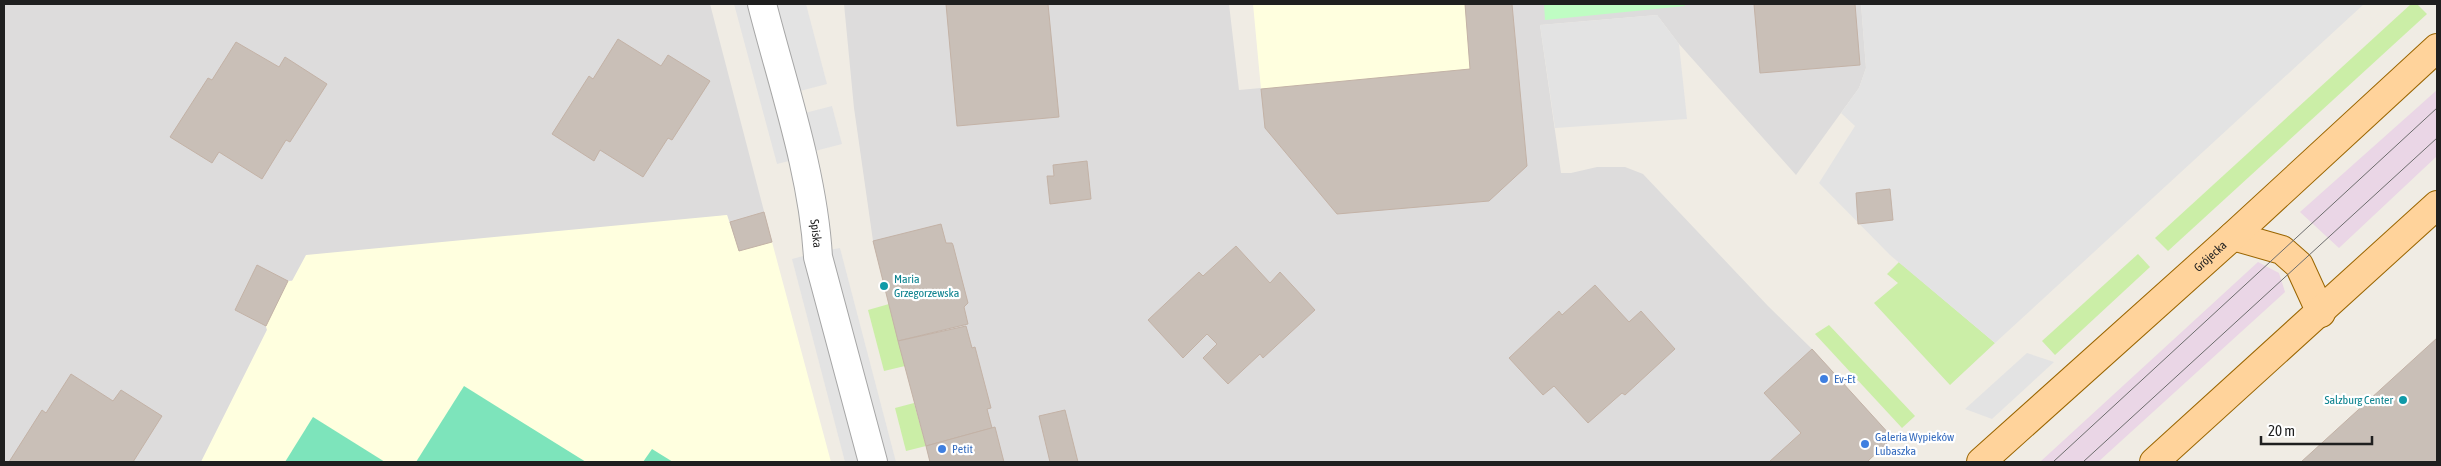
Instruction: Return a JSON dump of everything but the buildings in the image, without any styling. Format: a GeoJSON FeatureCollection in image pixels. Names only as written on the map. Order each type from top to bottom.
{"type":"FeatureCollection","features":[{"type":"Feature","properties":{"kind":"main road","name":"Grójecka"},"geometry":{"type":"LineString","coordinates":[[1981,462],[2233,236],[2437,48]]}},
{"type":"Feature","properties":{"kind":"main road"},"geometry":{"type":"LineString","coordinates":[[2154,462],[2321,313],[2437,205]]}},
{"type":"Feature","properties":{"kind":"main road"},"geometry":{"type":"LineString","coordinates":[[2233,236],[2282,250],[2299,265],[2321,313]]}},
{"type":"Feature","properties":{"kind":"street","name":"Spiska"},"geometry":{"type":"LineString","coordinates":[[762,4],[809,184],[816,224],[818,256],[873,462]]}},
{"type":"Feature","properties":{"kind":"shaded area"},"geometry":{"type":"Polygon","coordinates":[[[4,4],[710,4],[772,242],[739,251],[727,215],[288,281],[266,326],[267,330],[201,462],[4,462],[4,4]]]}},
{"type":"Feature","properties":{"kind":"shaded area"},"geometry":{"type":"Polygon","coordinates":[[[734,4],[747,4],[789,161],[777,164],[734,4]]]}},
{"type":"Feature","properties":{"kind":"shaded area"},"geometry":{"type":"Polygon","coordinates":[[[777,4],[806,4],[827,84],[800,91],[777,4]]]}},
{"type":"Feature","properties":{"kind":"shaded area"},"geometry":{"type":"Polygon","coordinates":[[[844,4],[1229,4],[1239,90],[1470,69],[1465,4],[1861,4],[1866,68],[1859,88],[1796,175],[1679,44],[1657,15],[1540,25],[1561,173],[1571,173],[1597,167],[1625,167],[1643,174],[1768,306],[1812,349],[1891,436],[1888,439],[1889,441],[1867,462],[930,462],[873,241],[854,108],[844,4]]]}},
{"type":"Feature","properties":{"kind":"shaded area"},"geometry":{"type":"Polygon","coordinates":[[[1253,4],[1465,4],[1470,69],[1261,89],[1253,4]]]}},
{"type":"Feature","properties":{"kind":"shaded area"},"geometry":{"type":"Polygon","coordinates":[[[1861,4],[2364,4],[1995,343],[1890,255],[1819,183],[1855,126],[1841,113],[1859,88],[1866,68],[1861,4]]]}},
{"type":"Feature","properties":{"kind":"shaded area"},"geometry":{"type":"Polygon","coordinates":[[[1657,15],[1679,44],[1687,119],[1555,128],[1540,25],[1657,15]]]}},
{"type":"Feature","properties":{"kind":"shaded area"},"geometry":{"type":"Polygon","coordinates":[[[2437,90],[2437,156],[2339,248],[2300,212],[2437,90]]]}},
{"type":"Feature","properties":{"kind":"shaded area"},"geometry":{"type":"Polygon","coordinates":[[[832,106],[842,144],[815,151],[805,113],[832,106]]]}},
{"type":"Feature","properties":{"kind":"shaded area"},"geometry":{"type":"Polygon","coordinates":[[[727,215],[739,251],[772,242],[831,462],[201,462],[267,330],[266,326],[288,281],[292,281],[306,255],[727,215]]]}},
{"type":"Feature","properties":{"kind":"shaded area"},"geometry":{"type":"Polygon","coordinates":[[[840,248],[896,462],[884,462],[829,250],[840,248]]]}},
{"type":"Feature","properties":{"kind":"shaded area"},"geometry":{"type":"Polygon","coordinates":[[[807,255],[862,462],[845,462],[792,259],[807,255]]]}},
{"type":"Feature","properties":{"kind":"shaded area"},"geometry":{"type":"Polygon","coordinates":[[[2258,262],[2279,273],[2285,292],[2098,462],[2040,462],[2258,262]]]}},
{"type":"Feature","properties":{"kind":"shaded area"},"geometry":{"type":"Polygon","coordinates":[[[2027,353],[2054,362],[1992,419],[1965,409],[2027,353]]]}},
{"type":"Feature","properties":{"kind":"green space"},"geometry":{"type":"Polygon","coordinates":[[[1544,4],[1684,4],[1685,6],[1545,20],[1544,4]]]}},
{"type":"Feature","properties":{"kind":"green space"},"geometry":{"type":"Polygon","coordinates":[[[2411,4],[2417,4],[2427,14],[2168,251],[2155,238],[2411,4]]]}},
{"type":"Feature","properties":{"kind":"green space"},"geometry":{"type":"Polygon","coordinates":[[[2138,254],[2150,267],[2055,355],[2042,341],[2138,254]]]}},
{"type":"Feature","properties":{"kind":"green space"},"geometry":{"type":"Polygon","coordinates":[[[1899,262],[1995,343],[1950,385],[1874,303],[1898,283],[1887,274],[1899,262]]]}},
{"type":"Feature","properties":{"kind":"green space"},"geometry":{"type":"Polygon","coordinates":[[[889,304],[905,366],[884,371],[868,310],[889,304]]]}},
{"type":"Feature","properties":{"kind":"green space"},"geometry":{"type":"Polygon","coordinates":[[[1829,325],[1915,416],[1902,428],[1815,334],[1829,325]]]}},
{"type":"Feature","properties":{"kind":"green space"},"geometry":{"type":"Polygon","coordinates":[[[464,386],[586,462],[416,462],[464,386]]]}},
{"type":"Feature","properties":{"kind":"green space"},"geometry":{"type":"Polygon","coordinates":[[[914,403],[926,446],[906,451],[895,408],[914,403]]]}},
{"type":"Feature","properties":{"kind":"green space"},"geometry":{"type":"Polygon","coordinates":[[[313,417],[385,462],[285,462],[313,417]]]}},
{"type":"Feature","properties":{"kind":"green space"},"geometry":{"type":"Polygon","coordinates":[[[652,449],[673,462],[643,462],[652,449]]]}},
{"type":"Feature","properties":{"kind":"tram line"},"geometry":{"type":"LineString","coordinates":[[2053,462],[2437,108]]}},
{"type":"Feature","properties":{"kind":"tram line"},"geometry":{"type":"LineString","coordinates":[[2083,462],[2437,138]]}},
{"type":"Feature","properties":{"kind":"place","name":"Maria Grzegorzewska"},"geometry":{"type":"Point","coordinates":[884,286]}},
{"type":"Feature","properties":{"kind":"place","name":"Ev-Et"},"geometry":{"type":"Point","coordinates":[1824,379]}},
{"type":"Feature","properties":{"kind":"place","name":"Salzburg Center"},"geometry":{"type":"Point","coordinates":[2403,400]}},
{"type":"Feature","properties":{"kind":"place","name":"Galeria Wypieków Lubaszka"},"geometry":{"type":"Point","coordinates":[1865,444]}},
{"type":"Feature","properties":{"kind":"place","name":"Petit"},"geometry":{"type":"Point","coordinates":[942,449]}}]}
